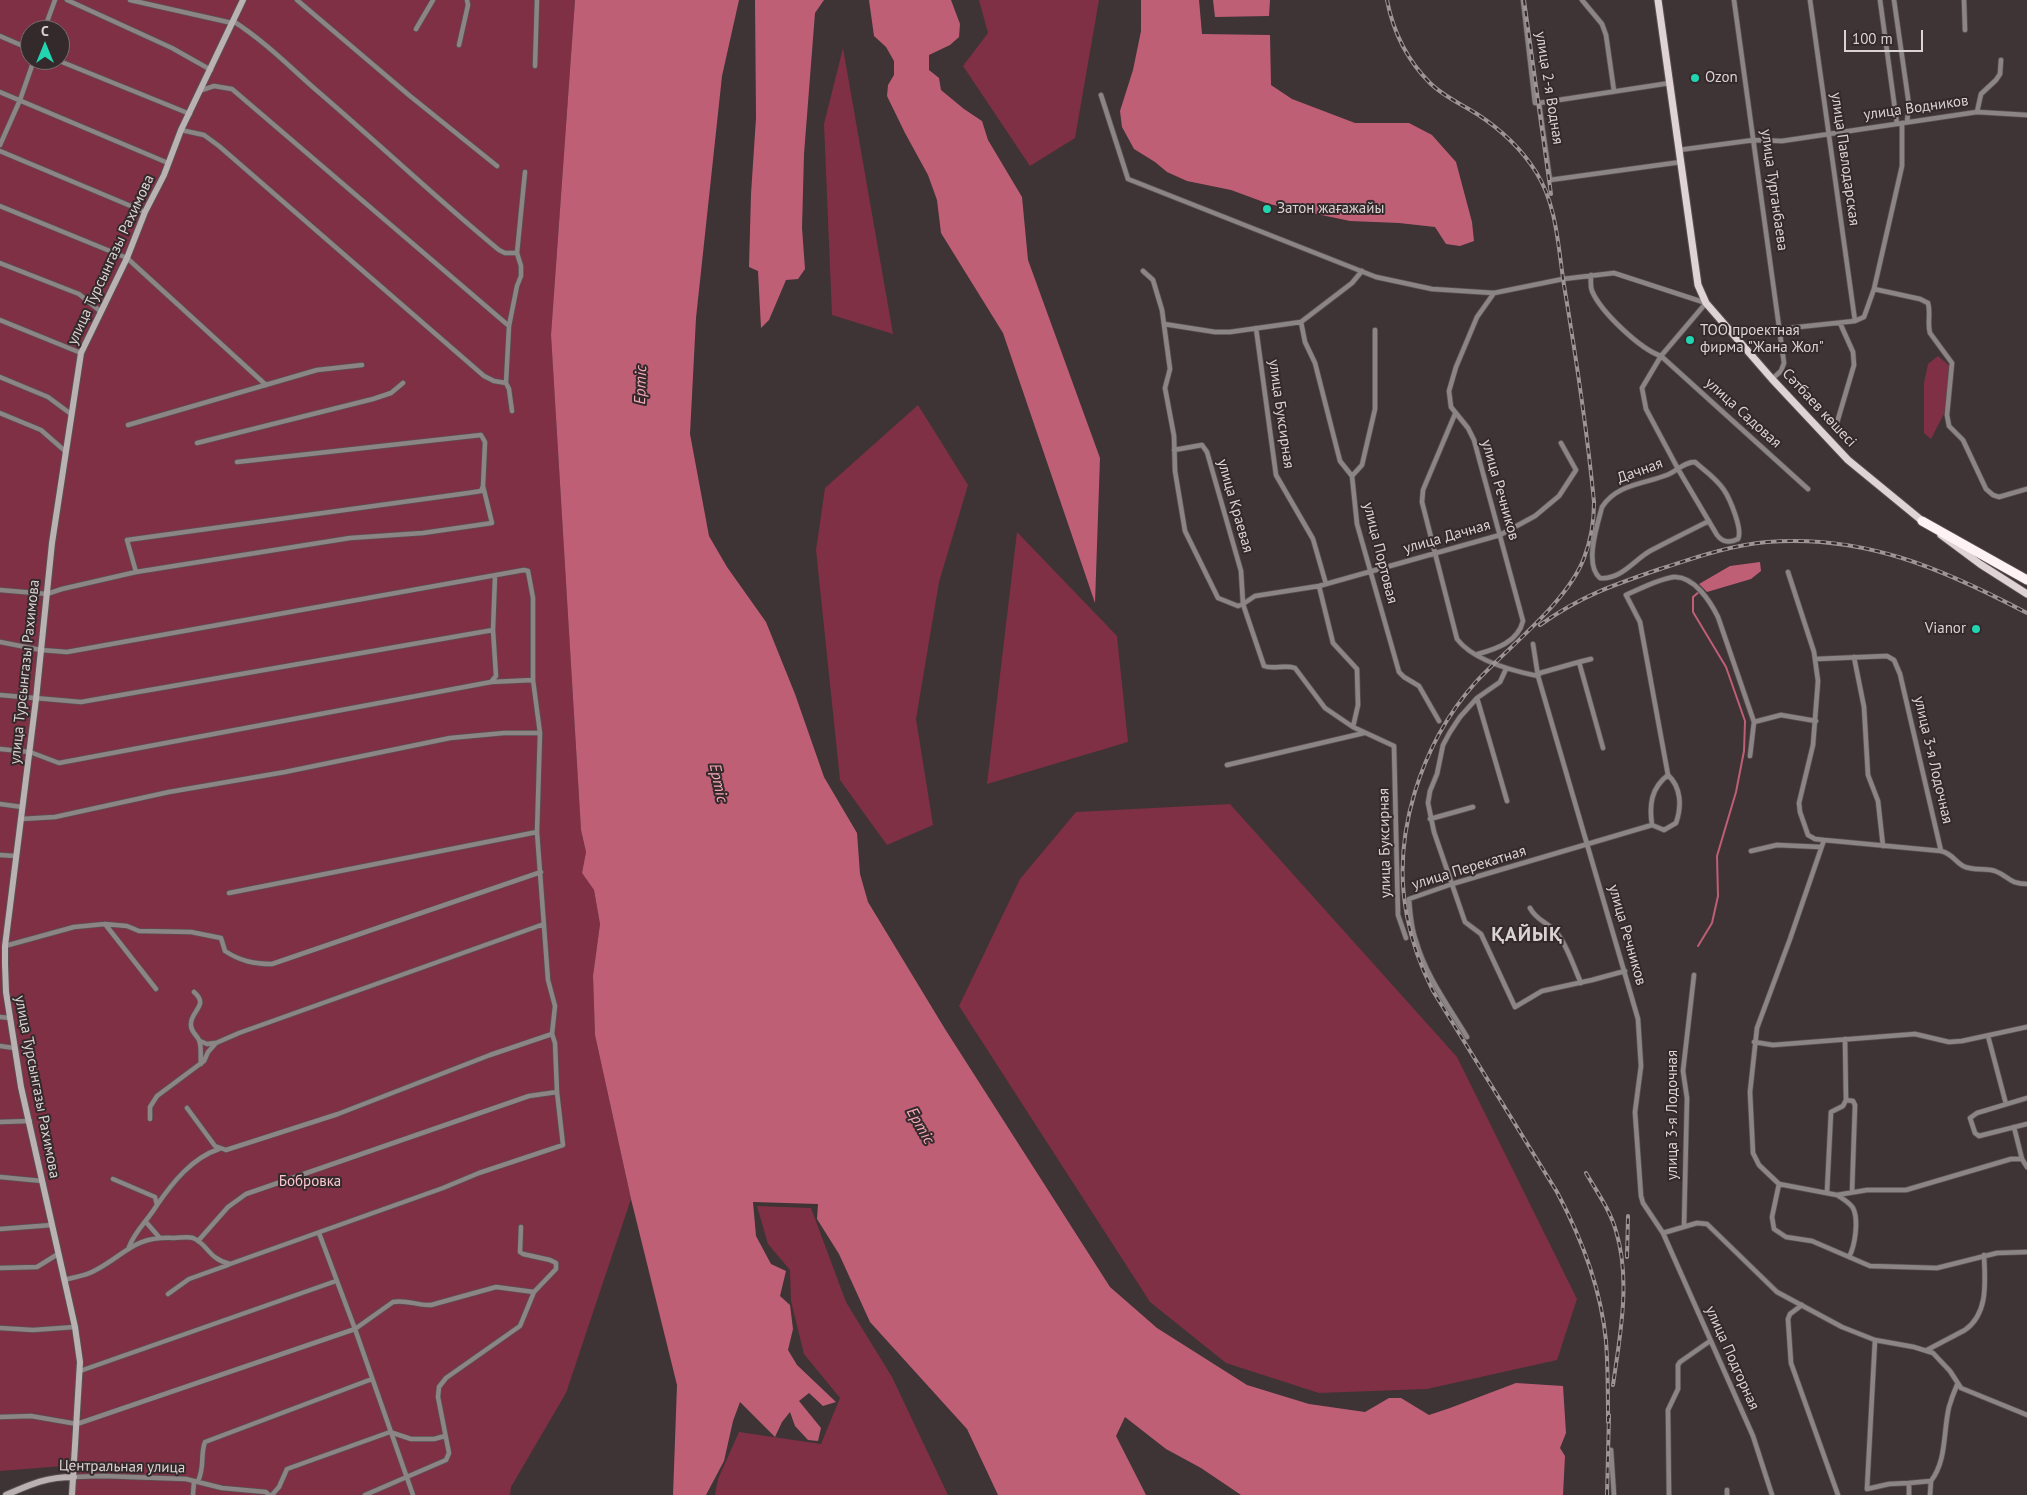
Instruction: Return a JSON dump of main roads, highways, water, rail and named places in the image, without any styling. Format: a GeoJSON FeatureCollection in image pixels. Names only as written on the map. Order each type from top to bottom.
{"type":"FeatureCollection","features":[{"type":"Feature","properties":{"kind":"highway"},"geometry":{"type":"LineString","coordinates":[[1922,521],[2027,580]]}},
{"type":"Feature","properties":{"kind":"main road","name":"Сәтбаев көшесі"},"geometry":{"type":"LineString","coordinates":[[1658,0],[1698,285],[1706,303],[1772,379],[1848,460],[1922,521],[1980,564],[2027,594]]}},
{"type":"Feature","properties":{"kind":"water","name":"Ертіс"},"geometry":{"type":"Polygon","coordinates":[[[575,0],[739,0],[722,76],[696,318],[690,434],[709,536],[727,567],[766,622],[795,694],[824,777],[857,833],[860,874],[868,902],[945,1029],[1110,1287],[1157,1328],[1247,1385],[1309,1404],[1365,1412],[1389,1398],[1401,1398],[1429,1415],[1516,1383],[1563,1386],[1566,1433],[1560,1448],[1565,1456],[1563,1495],[1241,1495],[1201,1468],[1166,1449],[1125,1417],[1116,1436],[1146,1495],[998,1495],[967,1429],[870,1322],[839,1254],[817,1219],[818,1204],[753,1202],[756,1236],[771,1264],[786,1271],[780,1296],[790,1305],[793,1329],[788,1350],[797,1365],[836,1402],[823,1406],[809,1393],[799,1401],[821,1428],[818,1441],[808,1440],[795,1426],[790,1412],[782,1422],[775,1437],[740,1402],[733,1421],[724,1461],[706,1495],[673,1495],[677,1385],[631,1199],[595,1035],[593,976],[600,924],[594,890],[582,873],[586,852],[581,830],[551,335],[575,0]]]}},
{"type":"Feature","properties":{"kind":"water"},"geometry":{"type":"Polygon","coordinates":[[[755,0],[824,0],[815,13],[804,154],[802,228],[805,269],[798,279],[786,280],[769,320],[761,328],[758,271],[749,267],[756,118],[755,0]]]}},
{"type":"Feature","properties":{"kind":"water"},"geometry":{"type":"Polygon","coordinates":[[[869,0],[951,0],[960,24],[959,37],[950,45],[929,55],[929,70],[939,78],[941,90],[982,121],[988,140],[1022,197],[1028,260],[1100,458],[1095,603],[1003,333],[941,233],[937,200],[928,175],[887,96],[888,85],[894,75],[894,61],[886,47],[874,36],[869,0]]]}},
{"type":"Feature","properties":{"kind":"water"},"geometry":{"type":"Polygon","coordinates":[[[1141,0],[1199,0],[1202,34],[1270,35],[1271,85],[1292,99],[1355,123],[1409,123],[1432,135],[1456,162],[1472,222],[1474,241],[1460,246],[1446,244],[1435,227],[1350,221],[1269,204],[1231,190],[1187,181],[1167,172],[1134,149],[1122,127],[1120,111],[1133,70],[1141,31],[1141,0]]]}},
{"type":"Feature","properties":{"kind":"water"},"geometry":{"type":"Polygon","coordinates":[[[1213,0],[1270,0],[1269,16],[1215,17],[1213,0]]]}},
{"type":"Feature","properties":{"kind":"water"},"geometry":{"type":"Polygon","coordinates":[[[1760,562],[1761,571],[1751,579],[1707,592],[1699,584],[1730,566],[1760,562]]]}},
{"type":"Feature","properties":{"kind":"waterway"},"geometry":{"type":"LineString","coordinates":[[1698,946],[1712,923],[1718,896],[1717,856],[1736,792],[1744,751],[1745,721],[1726,667],[1693,612],[1693,597],[1700,591]]}},
{"type":"Feature","properties":{"kind":"railway"},"geometry":{"type":"LineString","coordinates":[[1387,0],[1397,34],[1414,65],[1441,92],[1494,126],[1517,147],[1530,163],[1548,198],[1553,212],[1558,241],[1581,393],[1594,502],[1590,537],[1584,558],[1576,575],[1551,608],[1475,683],[1456,707],[1439,734],[1415,792],[1407,823],[1403,854],[1403,886],[1411,936],[1433,991],[1557,1192],[1589,1264],[1600,1302],[1606,1341],[1608,1422]]}},
{"type":"Feature","properties":{"kind":"railway"},"geometry":{"type":"LineString","coordinates":[[1524,0],[1551,194]]}},
{"type":"Feature","properties":{"kind":"railway"},"geometry":{"type":"LineString","coordinates":[[1540,625],[1569,606],[1598,592],[1627,580],[1686,561],[1726,549],[1753,544],[1803,541],[1870,549],[1902,558],[1965,582],[2027,613]]}},
{"type":"Feature","properties":{"kind":"railway"},"geometry":{"type":"LineString","coordinates":[[1586,1173],[1603,1201],[1616,1231],[1623,1269],[1623,1308],[1613,1385]]}},
{"type":"Feature","properties":{"kind":"railway"},"geometry":{"type":"LineString","coordinates":[[1627,1257],[1628,1216]]}},
{"type":"Feature","properties":{"kind":"railway"},"geometry":{"type":"LineString","coordinates":[[1607,1495],[1609,1415]]}},
{"type":"Feature","properties":{"kind":"place","name":"Ozon"},"geometry":{"type":"Point","coordinates":[1695,78]}},
{"type":"Feature","properties":{"kind":"place","name":"Затон жағажайы"},"geometry":{"type":"Point","coordinates":[1267,209]}},
{"type":"Feature","properties":{"kind":"place","name":"ТОО проектная фирма \"Жана Жол\""},"geometry":{"type":"Point","coordinates":[1690,340]}},
{"type":"Feature","properties":{"kind":"place","name":"Vianor"},"geometry":{"type":"Point","coordinates":[1976,629]}},
{"type":"Feature","properties":{"kind":"district","name":"ҚАЙЫҚ"},"geometry":{"type":"Point","coordinates":[1527,935]}},
{"type":"Feature","properties":{"kind":"park label","name":"Бобровка"},"geometry":{"type":"Point","coordinates":[310,1182]}}]}
